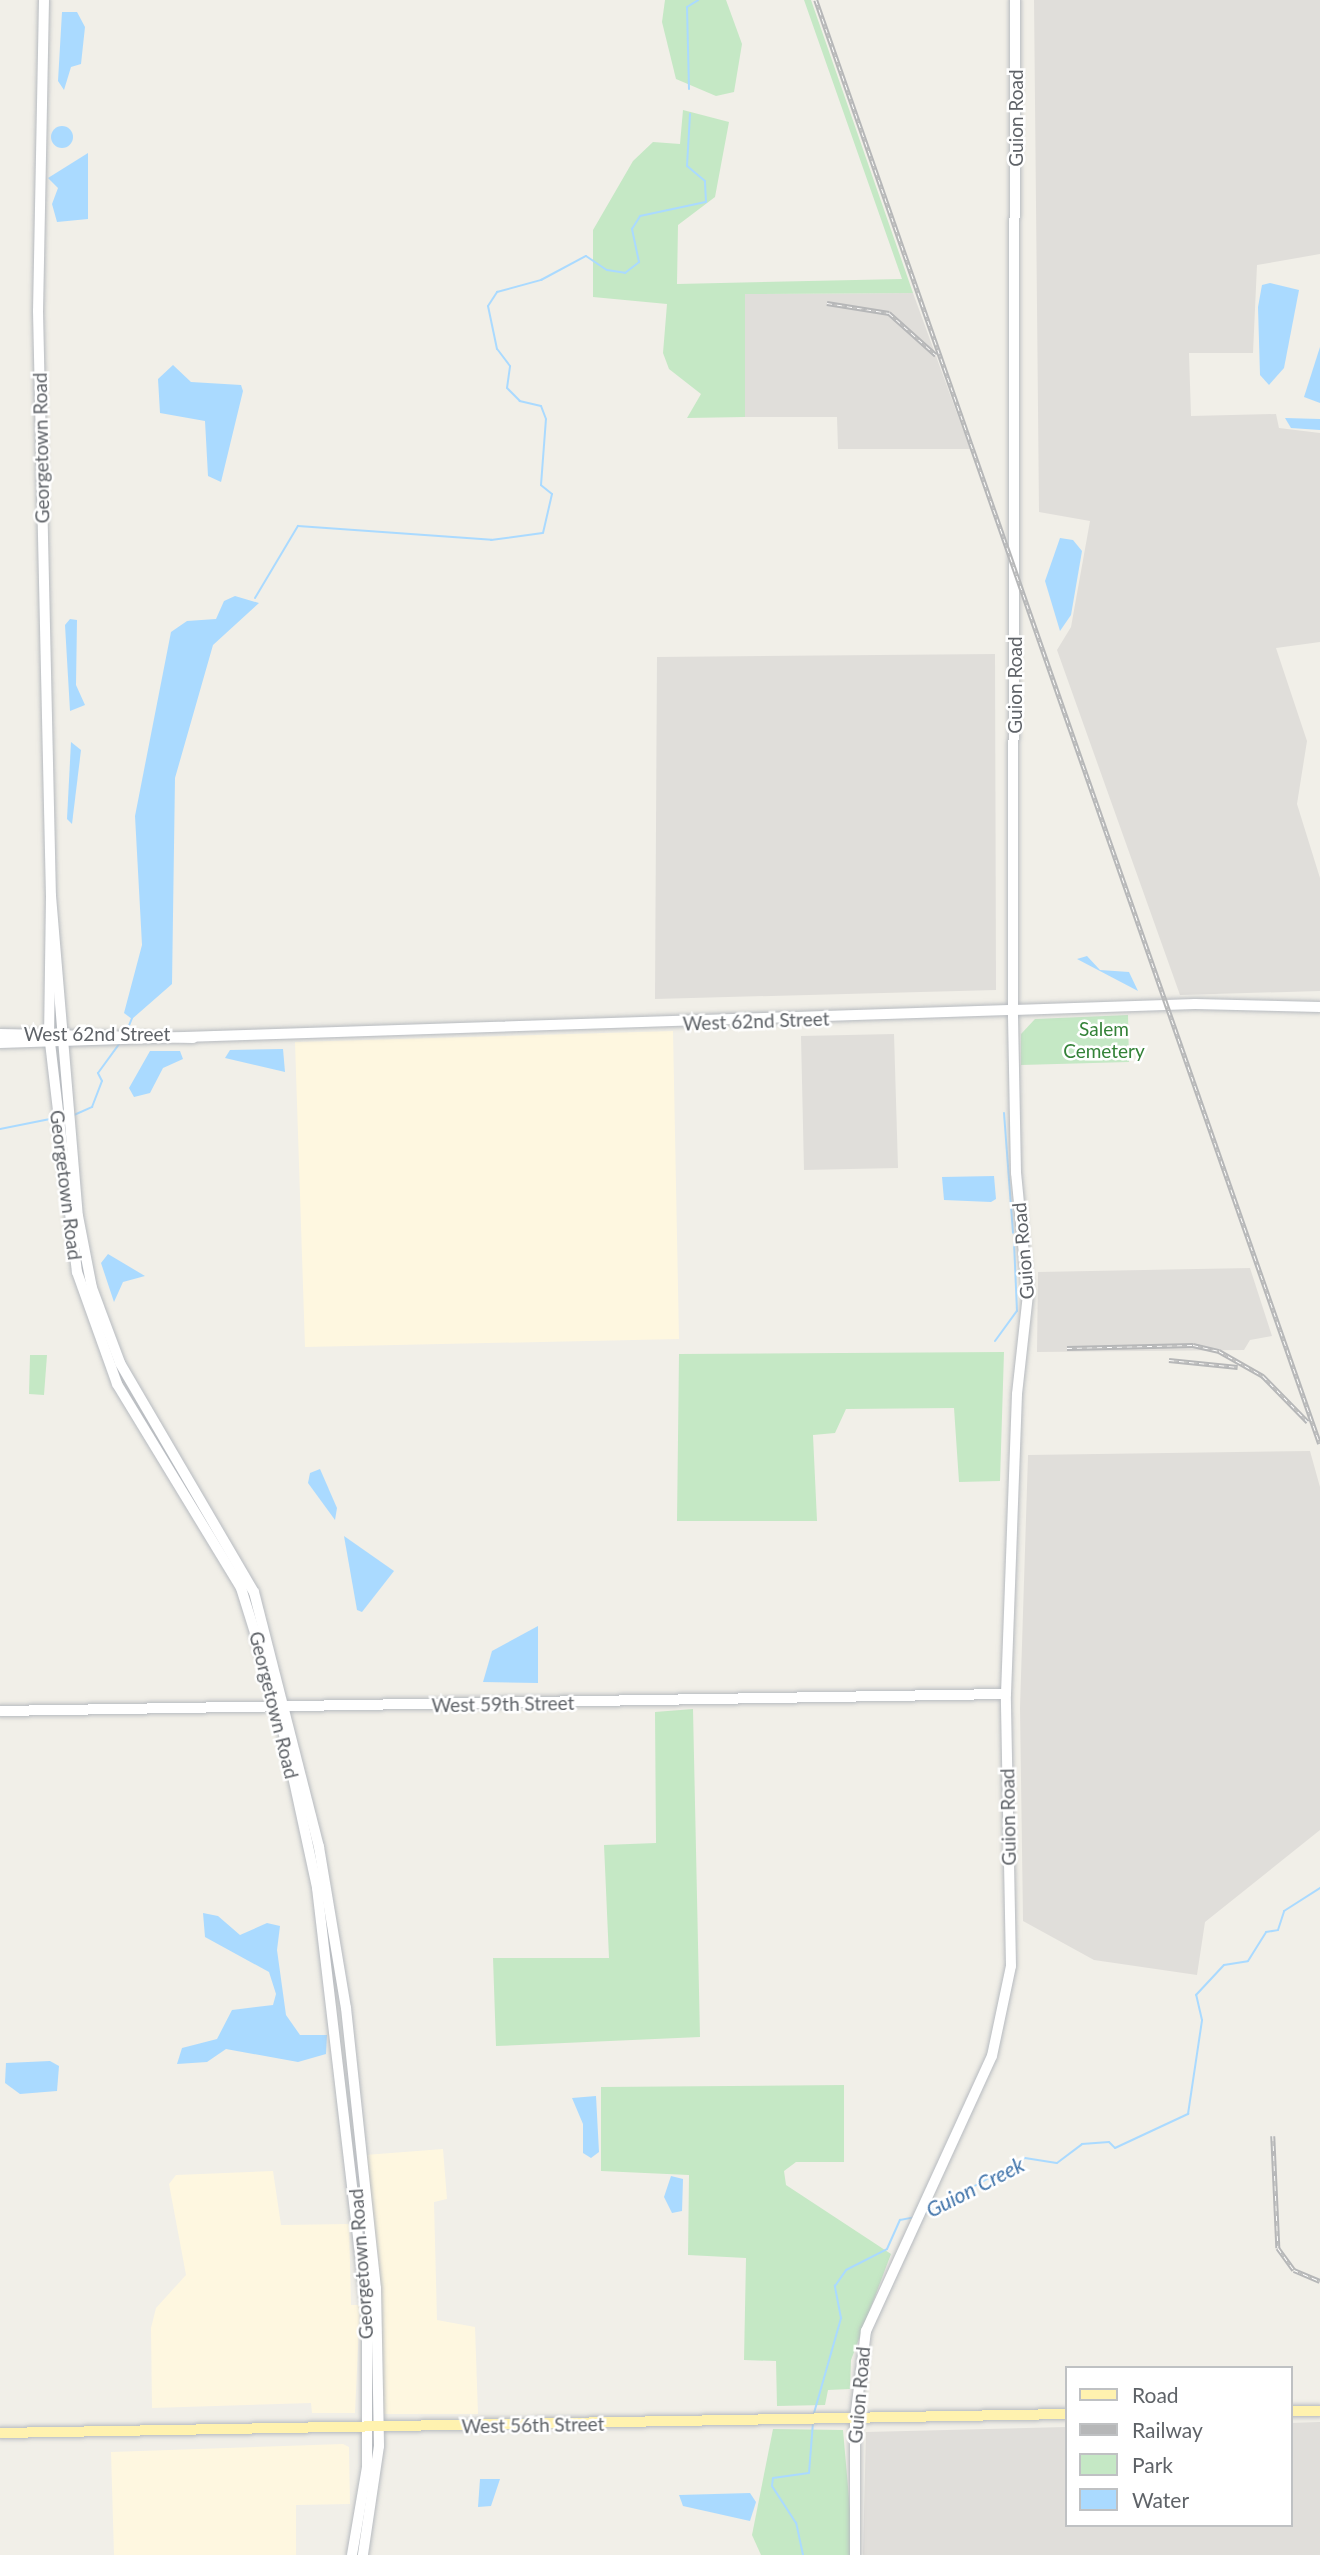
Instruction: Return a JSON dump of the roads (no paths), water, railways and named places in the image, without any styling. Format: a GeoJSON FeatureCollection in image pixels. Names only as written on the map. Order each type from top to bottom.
{"type":"FeatureCollection","features":[{"type":"Feature","properties":{"kind":"main road"},"geometry":{"type":"LineString","coordinates":[[1292,2411],[1320,2411]]}},
{"type":"Feature","properties":{"kind":"main road","name":"West 56th Street"},"geometry":{"type":"LineString","coordinates":[[0,2433],[1064,2414]]}},
{"type":"Feature","properties":{"kind":"street","name":"Georgetown Road"},"geometry":{"type":"LineString","coordinates":[[44,0],[38,311],[55,1039],[64,1132],[81,1237],[110,1339],[150,1420],[242,1567],[282,1707],[346,2008],[376,2288],[373,2427],[363,2555]]}},
{"type":"Feature","properties":{"kind":"street","name":"Guion Road"},"geometry":{"type":"LineString","coordinates":[[855,2555],[855,2419],[866,2331],[926,2193],[988,2066],[1008,1995],[1006,1694],[1017,1387],[1028,1295],[1016,1173],[1013,1010],[1015,0]]}},
{"type":"Feature","properties":{"kind":"street","name":"West 62nd Street"},"geometry":{"type":"LineString","coordinates":[[0,1043],[55,1039],[133,1042],[1013,1010],[1320,1007]]}},
{"type":"Feature","properties":{"kind":"street","name":"West 62nd Street"},"geometry":{"type":"LineString","coordinates":[[109,1039],[152,1033],[192,1038]]}},
{"type":"Feature","properties":{"kind":"street","name":"West 62nd Street"},"geometry":{"type":"LineString","coordinates":[[0,1034],[55,1039]]}},
{"type":"Feature","properties":{"kind":"street","name":"West 59th Street"},"geometry":{"type":"LineString","coordinates":[[0,1711],[1006,1694]]}},
{"type":"Feature","properties":{"kind":"street","name":"Georgetown Road"},"geometry":{"type":"LineString","coordinates":[[352,2555],[373,2427]]}},
{"type":"Feature","properties":{"kind":"water"},"geometry":{"type":"Polygon","coordinates":[[[62,12],[77,12],[85,27],[81,64],[71,67],[64,90],[58,81],[62,12]]]}},
{"type":"Feature","properties":{"kind":"water"},"geometry":{"type":"Polygon","coordinates":[[[62,126],[70,129],[73,137],[70,145],[62,148],[54,145],[51,137],[54,129],[62,126]]]}},
{"type":"Feature","properties":{"kind":"water"},"geometry":{"type":"Polygon","coordinates":[[[88,153],[88,219],[57,222],[52,204],[58,188],[48,178],[88,153]]]}},
{"type":"Feature","properties":{"kind":"water"},"geometry":{"type":"Polygon","coordinates":[[[1270,283],[1299,290],[1284,368],[1269,385],[1260,375],[1258,307],[1262,285],[1270,283]]]}},
{"type":"Feature","properties":{"kind":"water"},"geometry":{"type":"Polygon","coordinates":[[[1320,347],[1320,403],[1304,397],[1320,347]]]}},
{"type":"Feature","properties":{"kind":"water"},"geometry":{"type":"Polygon","coordinates":[[[173,365],[191,382],[241,385],[243,391],[221,482],[208,476],[205,421],[160,413],[158,379],[173,365]]]}},
{"type":"Feature","properties":{"kind":"water"},"geometry":{"type":"Polygon","coordinates":[[[1285,418],[1320,419],[1320,430],[1291,428],[1285,418]]]}},
{"type":"Feature","properties":{"kind":"water"},"geometry":{"type":"Polygon","coordinates":[[[1060,538],[1073,540],[1082,551],[1071,615],[1060,631],[1045,581],[1060,538]]]}},
{"type":"Feature","properties":{"kind":"water"},"geometry":{"type":"Polygon","coordinates":[[[235,596],[259,603],[213,645],[175,778],[172,984],[132,1019],[124,1013],[142,945],[135,816],[171,632],[187,621],[216,619],[224,601],[235,596]]]}},
{"type":"Feature","properties":{"kind":"water"},"geometry":{"type":"Polygon","coordinates":[[[70,619],[77,620],[76,685],[85,705],[70,711],[65,625],[70,619]]]}},
{"type":"Feature","properties":{"kind":"water"},"geometry":{"type":"Polygon","coordinates":[[[71,742],[81,750],[72,824],[67,819],[71,742]]]}},
{"type":"Feature","properties":{"kind":"water"},"geometry":{"type":"Polygon","coordinates":[[[1087,956],[1100,970],[1129,972],[1138,991],[1077,959],[1087,956]]]}},
{"type":"Feature","properties":{"kind":"water"},"geometry":{"type":"Polygon","coordinates":[[[283,1049],[285,1072],[225,1058],[230,1050],[283,1049]]]}},
{"type":"Feature","properties":{"kind":"water"},"geometry":{"type":"Polygon","coordinates":[[[150,1051],[180,1051],[183,1059],[163,1068],[150,1093],[134,1097],[129,1088],[150,1051]]]}},
{"type":"Feature","properties":{"kind":"water"},"geometry":{"type":"Polygon","coordinates":[[[994,1176],[996,1199],[991,1202],[944,1200],[942,1177],[994,1176]]]}},
{"type":"Feature","properties":{"kind":"water"},"geometry":{"type":"Polygon","coordinates":[[[108,1254],[145,1276],[123,1282],[114,1302],[101,1263],[108,1254]]]}},
{"type":"Feature","properties":{"kind":"water"},"geometry":{"type":"Polygon","coordinates":[[[320,1469],[337,1508],[335,1520],[308,1483],[310,1473],[320,1469]]]}},
{"type":"Feature","properties":{"kind":"water"},"geometry":{"type":"Polygon","coordinates":[[[344,1536],[394,1571],[362,1612],[357,1610],[344,1536]]]}},
{"type":"Feature","properties":{"kind":"water"},"geometry":{"type":"Polygon","coordinates":[[[538,1626],[538,1683],[483,1682],[492,1651],[538,1626]]]}},
{"type":"Feature","properties":{"kind":"water"},"geometry":{"type":"Polygon","coordinates":[[[203,1913],[218,1916],[240,1935],[267,1923],[280,1926],[277,1950],[286,2015],[300,2035],[327,2035],[326,2054],[298,2062],[226,2049],[207,2062],[177,2064],[182,2048],[217,2039],[232,2010],[273,2005],[276,1994],[269,1972],[205,1937],[203,1913]]]}},
{"type":"Feature","properties":{"kind":"water"},"geometry":{"type":"Polygon","coordinates":[[[50,2061],[59,2066],[57,2091],[20,2094],[5,2083],[6,2063],[50,2061]]]}},
{"type":"Feature","properties":{"kind":"water"},"geometry":{"type":"Polygon","coordinates":[[[596,2096],[599,2152],[591,2158],[583,2153],[583,2124],[572,2098],[596,2096]]]}},
{"type":"Feature","properties":{"kind":"water"},"geometry":{"type":"Polygon","coordinates":[[[671,2176],[683,2179],[682,2211],[672,2213],[664,2197],[671,2176]]]}},
{"type":"Feature","properties":{"kind":"water"},"geometry":{"type":"Polygon","coordinates":[[[480,2479],[500,2479],[491,2506],[478,2507],[480,2479]]]}},
{"type":"Feature","properties":{"kind":"water"},"geometry":{"type":"Polygon","coordinates":[[[750,2493],[756,2502],[750,2521],[683,2506],[679,2495],[750,2493]]]}},
{"type":"Feature","properties":{"kind":"waterway"},"geometry":{"type":"LineString","coordinates":[[689,89],[687,7],[698,0]]}},
{"type":"Feature","properties":{"kind":"waterway"},"geometry":{"type":"LineString","coordinates":[[255,598],[298,526],[491,540],[543,533],[552,494],[541,485],[546,419],[541,406],[520,401],[507,388],[510,366],[497,349],[488,306],[497,292],[541,280],[586,256],[607,270],[625,273],[639,262],[632,229],[640,216],[706,202],[705,181],[687,166],[690,114]]}},
{"type":"Feature","properties":{"kind":"waterway"},"geometry":{"type":"LineString","coordinates":[[126,1033],[132,1018]]}},
{"type":"Feature","properties":{"kind":"waterway"},"geometry":{"type":"LineString","coordinates":[[74,1115],[92,1107],[102,1081],[98,1073],[120,1043]]}},
{"type":"Feature","properties":{"kind":"waterway"},"geometry":{"type":"LineString","coordinates":[[1004,1113],[1013,1233]]}},
{"type":"Feature","properties":{"kind":"waterway"},"geometry":{"type":"LineString","coordinates":[[0,1129],[55,1118]]}},
{"type":"Feature","properties":{"kind":"waterway"},"geometry":{"type":"LineString","coordinates":[[995,1341],[1017,1311],[1014,1243]]}},
{"type":"Feature","properties":{"kind":"waterway","name":"Guion Creek"},"geometry":{"type":"LineString","coordinates":[[924,2214],[1025,2158],[1057,2163],[1082,2144],[1109,2142],[1115,2148],[1188,2114],[1202,2020],[1196,1995],[1224,1965],[1248,1961],[1266,1932],[1278,1930],[1284,1911],[1320,1888]]}},
{"type":"Feature","properties":{"kind":"waterway","name":"Guion Creek"},"geometry":{"type":"LineString","coordinates":[[814,2413],[841,2318],[835,2286],[846,2270],[887,2249],[900,2220],[915,2217]]}},
{"type":"Feature","properties":{"kind":"waterway","name":"Guion Creek"},"geometry":{"type":"LineString","coordinates":[[803,2555],[796,2523],[772,2486],[773,2478],[809,2473],[813,2422]]}},
{"type":"Feature","properties":{"kind":"railway"},"geometry":{"type":"LineString","coordinates":[[816,0],[1320,1444]]}},
{"type":"Feature","properties":{"kind":"railway"},"geometry":{"type":"LineString","coordinates":[[827,303],[889,313],[936,355]]}},
{"type":"Feature","properties":{"kind":"railway"},"geometry":{"type":"LineString","coordinates":[[1067,1348],[1193,1345],[1219,1351],[1263,1376],[1308,1422]]}},
{"type":"Feature","properties":{"kind":"railway"},"geometry":{"type":"LineString","coordinates":[[1169,1360],[1238,1367]]}},
{"type":"Feature","properties":{"kind":"railway"},"geometry":{"type":"LineString","coordinates":[[1273,2136],[1278,2248],[1294,2270],[1320,2281]]}},
{"type":"Feature","properties":{"kind":"park label","name":"Salem Cemetery"},"geometry":{"type":"Point","coordinates":[1104,1040]}}]}
